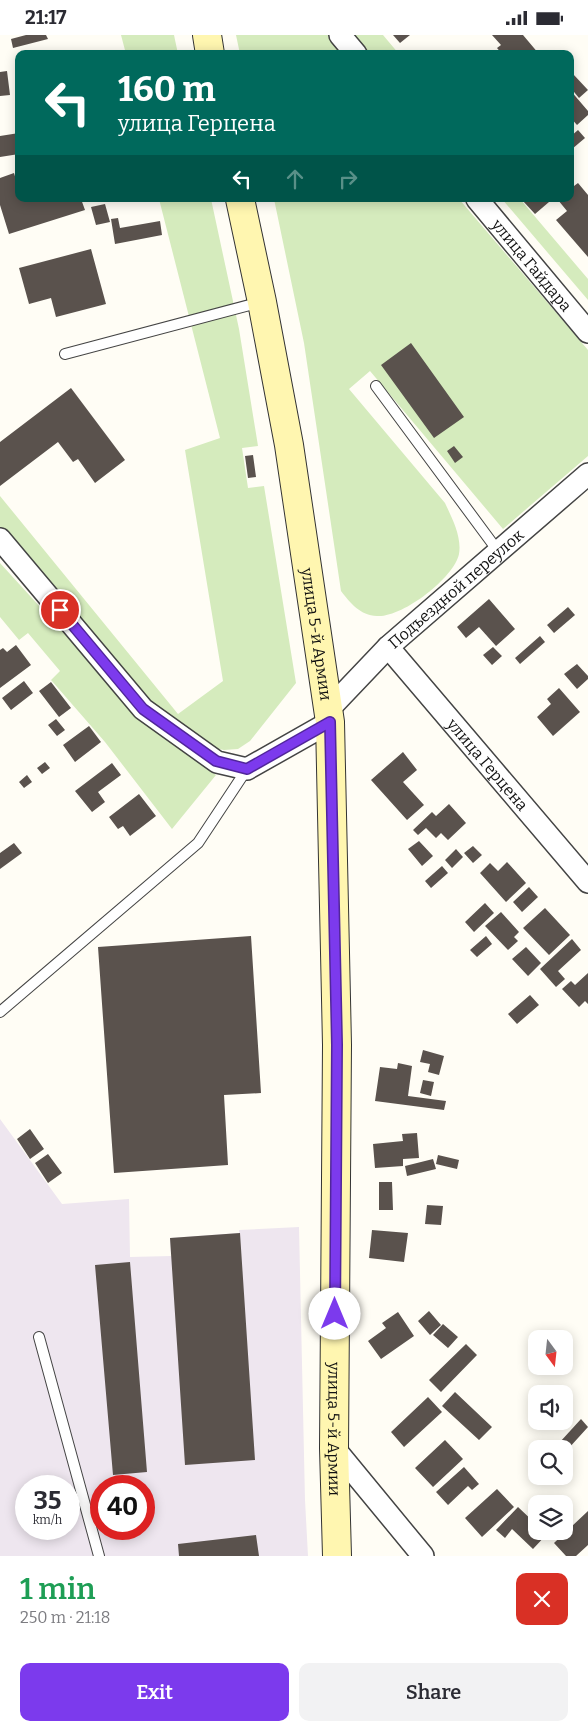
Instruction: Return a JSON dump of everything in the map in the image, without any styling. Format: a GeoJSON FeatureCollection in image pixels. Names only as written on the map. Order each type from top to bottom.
{"type":"FeatureCollection","features":[{"type":"Feature","properties":{"kind":"street"},"geometry":{"type":"LineString","coordinates":[[206,35],[209,50]]}},
{"type":"Feature","properties":{"kind":"street"},"geometry":{"type":"LineString","coordinates":[[340,35],[353,50]]}},
{"type":"Feature","properties":{"kind":"street","name":"улица 5-й Армии"},"geometry":{"type":"LineString","coordinates":[[241,202],[262,302],[288,445],[330,716],[337,1045],[334,1448],[337,1556]]}},
{"type":"Feature","properties":{"kind":"street","name":"улица Гайдара"},"geometry":{"type":"LineString","coordinates":[[480,202],[588,332]]}},
{"type":"Feature","properties":{"kind":"street","name":"Подъездной переулок"},"geometry":{"type":"LineString","coordinates":[[330,716],[388,647],[588,473]]}},
{"type":"Feature","properties":{"kind":"street"},"geometry":{"type":"LineString","coordinates":[[0,539],[143,709],[216,761],[247,769],[330,716]]}},
{"type":"Feature","properties":{"kind":"street","name":"улица Герцена"},"geometry":{"type":"LineString","coordinates":[[388,647],[588,882]]}},
{"type":"Feature","properties":{"kind":"street"},"geometry":{"type":"LineString","coordinates":[[334,1448],[423,1556]]}},
{"type":"Feature","properties":{"kind":"lane"},"geometry":{"type":"LineString","coordinates":[[66,354],[262,302]]}},
{"type":"Feature","properties":{"kind":"lane"},"geometry":{"type":"LineString","coordinates":[[376,386],[498,551]]}},
{"type":"Feature","properties":{"kind":"lane"},"geometry":{"type":"LineString","coordinates":[[0,1012],[198,843],[247,769]]}},
{"type":"Feature","properties":{"kind":"lane"},"geometry":{"type":"LineString","coordinates":[[39,1337],[99,1556]]}},
{"type":"Feature","properties":{"kind":"shaded area"},"geometry":{"type":"Polygon","coordinates":[[[0,1119],[62,1204],[129,1199],[130,1257],[171,1256],[170,1238],[239,1233],[239,1230],[299,1227],[308,1556],[0,1556],[0,1119]]]}},
{"type":"Feature","properties":{"kind":"green space"},"geometry":{"type":"Polygon","coordinates":[[[121,35],[174,35],[177,50],[125,50],[121,35]]]}},
{"type":"Feature","properties":{"kind":"green space"},"geometry":{"type":"Polygon","coordinates":[[[236,35],[383,35],[396,50],[239,50],[236,35]]]}},
{"type":"Feature","properties":{"kind":"green space"},"geometry":{"type":"Polygon","coordinates":[[[160,202],[212,202],[239,329],[258,446],[242,448],[248,488],[264,486],[296,683],[250,741],[238,749],[224,750],[208,747],[163,720],[0,529],[0,496],[178,714],[223,681],[185,450],[220,438],[160,202]]]}},
{"type":"Feature","properties":{"kind":"green space"},"geometry":{"type":"Polygon","coordinates":[[[275,202],[462,202],[588,350],[588,456],[503,529],[370,371],[349,389],[445,503],[456,528],[460,548],[455,564],[448,574],[426,595],[400,611],[387,615],[371,615],[361,611],[352,604],[341,591],[304,343],[275,202]]]}},
{"type":"Feature","properties":{"kind":"green space"},"geometry":{"type":"Polygon","coordinates":[[[505,202],[523,202],[588,279],[588,300],[505,202]]]}},
{"type":"Feature","properties":{"kind":"green space"},"geometry":{"type":"Polygon","coordinates":[[[0,563],[146,723],[216,775],[172,829],[105,742],[51,680],[60,671],[28,633],[19,640],[0,617],[0,563]]]}},
{"type":"Feature","properties":{"kind":"building"},"geometry":{"type":"Polygon","coordinates":[[[26,35],[46,35],[48,39],[13,48],[11,39],[26,35]]]}},
{"type":"Feature","properties":{"kind":"building"},"geometry":{"type":"Polygon","coordinates":[[[393,35],[410,35],[400,43],[393,35]]]}},
{"type":"Feature","properties":{"kind":"building"},"geometry":{"type":"Polygon","coordinates":[[[492,35],[523,35],[536,50],[499,50],[497,48],[501,45],[492,35]]]}},
{"type":"Feature","properties":{"kind":"building"},"geometry":{"type":"Polygon","coordinates":[[[7,71],[10,95],[0,96],[0,72],[7,71]]]}},
{"type":"Feature","properties":{"kind":"building"},"geometry":{"type":"Polygon","coordinates":[[[574,75],[588,90],[579,98],[574,92],[574,75]]]}},
{"type":"Feature","properties":{"kind":"building"},"geometry":{"type":"Polygon","coordinates":[[[574,95],[588,111],[588,115],[577,125],[574,122],[574,95]]]}},
{"type":"Feature","properties":{"kind":"building"},"geometry":{"type":"Polygon","coordinates":[[[578,130],[585,138],[574,147],[574,134],[578,130]]]}},
{"type":"Feature","properties":{"kind":"building"},"geometry":{"type":"Polygon","coordinates":[[[15,134],[15,155],[0,157],[0,136],[15,134]]]}},
{"type":"Feature","properties":{"kind":"building"},"geometry":{"type":"Polygon","coordinates":[[[14,173],[15,202],[82,202],[85,210],[9,234],[0,205],[0,178],[14,173]]]}},
{"type":"Feature","properties":{"kind":"building"},"geometry":{"type":"Polygon","coordinates":[[[578,183],[588,195],[588,257],[556,220],[567,211],[560,202],[574,202],[574,186],[578,183]]]}},
{"type":"Feature","properties":{"kind":"building"},"geometry":{"type":"Polygon","coordinates":[[[524,202],[549,202],[535,214],[524,202]]]}},
{"type":"Feature","properties":{"kind":"building"},"geometry":{"type":"Polygon","coordinates":[[[105,204],[110,222],[96,225],[91,207],[105,204]]]}},
{"type":"Feature","properties":{"kind":"building"},"geometry":{"type":"Polygon","coordinates":[[[118,218],[120,228],[160,221],[162,235],[115,244],[111,219],[118,218]]]}},
{"type":"Feature","properties":{"kind":"building"},"geometry":{"type":"Polygon","coordinates":[[[91,249],[106,304],[56,317],[51,298],[29,304],[19,268],[91,249]]]}},
{"type":"Feature","properties":{"kind":"building"},"geometry":{"type":"Polygon","coordinates":[[[411,343],[464,417],[434,438],[381,365],[411,343]]]}},
{"type":"Feature","properties":{"kind":"building"},"geometry":{"type":"Polygon","coordinates":[[[71,388],[125,460],[95,483],[78,459],[73,462],[58,442],[0,486],[0,442],[71,388]]]}},
{"type":"Feature","properties":{"kind":"building"},"geometry":{"type":"Polygon","coordinates":[[[454,446],[463,457],[455,463],[447,451],[454,446]]]}},
{"type":"Feature","properties":{"kind":"building"},"geometry":{"type":"Polygon","coordinates":[[[253,455],[256,477],[248,478],[245,456],[253,455]]]}},
{"type":"Feature","properties":{"kind":"building"},"geometry":{"type":"Polygon","coordinates":[[[489,599],[515,629],[496,646],[479,627],[466,638],[457,627],[489,599]]]}},
{"type":"Feature","properties":{"kind":"building"},"geometry":{"type":"Polygon","coordinates":[[[568,607],[575,615],[554,633],[547,625],[568,607]]]}},
{"type":"Feature","properties":{"kind":"building"},"geometry":{"type":"Polygon","coordinates":[[[540,636],[545,642],[520,664],[515,658],[540,636]]]}},
{"type":"Feature","properties":{"kind":"building"},"geometry":{"type":"Polygon","coordinates":[[[16,645],[31,665],[0,688],[0,650],[3,648],[7,652],[16,645]]]}},
{"type":"Feature","properties":{"kind":"building"},"geometry":{"type":"Polygon","coordinates":[[[493,647],[502,656],[492,665],[483,655],[493,647]]]}},
{"type":"Feature","properties":{"kind":"building"},"geometry":{"type":"Polygon","coordinates":[[[577,664],[588,676],[588,679],[577,689],[564,674],[577,664]]]}},
{"type":"Feature","properties":{"kind":"building"},"geometry":{"type":"Polygon","coordinates":[[[24,681],[33,693],[11,710],[2,698],[24,681]]]}},
{"type":"Feature","properties":{"kind":"building"},"geometry":{"type":"Polygon","coordinates":[[[51,682],[71,708],[59,717],[39,691],[51,682]]]}},
{"type":"Feature","properties":{"kind":"building"},"geometry":{"type":"Polygon","coordinates":[[[559,688],[580,712],[553,736],[537,717],[551,704],[547,699],[559,688]]]}},
{"type":"Feature","properties":{"kind":"building"},"geometry":{"type":"Polygon","coordinates":[[[56,719],[65,730],[57,736],[48,725],[56,719]]]}},
{"type":"Feature","properties":{"kind":"building"},"geometry":{"type":"Polygon","coordinates":[[[89,726],[101,742],[75,762],[63,745],[89,726]]]}},
{"type":"Feature","properties":{"kind":"building"},"geometry":{"type":"Polygon","coordinates":[[[403,752],[417,770],[403,782],[424,805],[407,820],[371,780],[403,752]]]}},
{"type":"Feature","properties":{"kind":"building"},"geometry":{"type":"Polygon","coordinates":[[[45,762],[50,768],[42,774],[37,768],[45,762]]]}},
{"type":"Feature","properties":{"kind":"building"},"geometry":{"type":"Polygon","coordinates":[[[112,763],[121,775],[98,792],[105,802],[92,812],[75,791],[112,763]]]}},
{"type":"Feature","properties":{"kind":"building"},"geometry":{"type":"Polygon","coordinates":[[[27,775],[32,782],[24,788],[19,782],[27,775]]]}},
{"type":"Feature","properties":{"kind":"building"},"geometry":{"type":"Polygon","coordinates":[[[139,794],[156,816],[130,836],[123,826],[118,829],[109,817],[139,794]]]}},
{"type":"Feature","properties":{"kind":"building"},"geometry":{"type":"Polygon","coordinates":[[[449,804],[466,823],[448,840],[441,833],[436,838],[426,828],[418,835],[413,830],[432,812],[436,816],[449,804]]]}},
{"type":"Feature","properties":{"kind":"building"},"geometry":{"type":"Polygon","coordinates":[[[419,841],[433,856],[422,866],[408,849],[419,841]]]}},
{"type":"Feature","properties":{"kind":"building"},"geometry":{"type":"Polygon","coordinates":[[[14,843],[22,853],[0,869],[0,853],[14,843]]]}},
{"type":"Feature","properties":{"kind":"building"},"geometry":{"type":"Polygon","coordinates":[[[473,846],[482,855],[473,863],[464,853],[473,846]]]}},
{"type":"Feature","properties":{"kind":"building"},"geometry":{"type":"Polygon","coordinates":[[[456,849],[463,857],[452,868],[445,860],[456,849]]]}},
{"type":"Feature","properties":{"kind":"building"},"geometry":{"type":"Polygon","coordinates":[[[507,862],[526,883],[506,902],[480,873],[490,863],[498,871],[507,862]]]}},
{"type":"Feature","properties":{"kind":"building"},"geometry":{"type":"Polygon","coordinates":[[[442,866],[448,873],[431,888],[425,881],[442,866]]]}},
{"type":"Feature","properties":{"kind":"building"},"geometry":{"type":"Polygon","coordinates":[[[529,887],[538,897],[522,912],[513,902],[529,887]]]}},
{"type":"Feature","properties":{"kind":"building"},"geometry":{"type":"Polygon","coordinates":[[[485,903],[494,913],[474,932],[465,922],[485,903]]]}},
{"type":"Feature","properties":{"kind":"building"},"geometry":{"type":"Polygon","coordinates":[[[545,908],[570,935],[549,955],[523,928],[545,908]]]}},
{"type":"Feature","properties":{"kind":"building"},"geometry":{"type":"Polygon","coordinates":[[[501,912],[519,932],[514,937],[518,941],[508,950],[485,926],[501,912]]]}},
{"type":"Feature","properties":{"kind":"building"},"geometry":{"type":"Polygon","coordinates":[[[251,936],[261,1093],[224,1095],[228,1165],[114,1173],[98,947],[251,936]]]}},
{"type":"Feature","properties":{"kind":"building"},"geometry":{"type":"Polygon","coordinates":[[[486,936],[492,944],[477,957],[470,950],[486,936]]]}},
{"type":"Feature","properties":{"kind":"building"},"geometry":{"type":"Polygon","coordinates":[[[572,939],[581,950],[558,971],[565,979],[556,987],[540,969],[572,939]]]}},
{"type":"Feature","properties":{"kind":"building"},"geometry":{"type":"Polygon","coordinates":[[[526,947],[541,963],[528,976],[512,959],[526,947]]]}},
{"type":"Feature","properties":{"kind":"building"},"geometry":{"type":"Polygon","coordinates":[[[588,973],[588,1004],[585,1001],[579,1007],[562,989],[571,981],[575,985],[588,973]]]}},
{"type":"Feature","properties":{"kind":"building"},"geometry":{"type":"Polygon","coordinates":[[[530,995],[539,1005],[517,1024],[508,1014],[530,995]]]}},
{"type":"Feature","properties":{"kind":"building"},"geometry":{"type":"Polygon","coordinates":[[[423,1050],[444,1056],[439,1075],[428,1072],[430,1064],[420,1062],[423,1050]]]}},
{"type":"Feature","properties":{"kind":"building"},"geometry":{"type":"Polygon","coordinates":[[[398,1063],[412,1066],[408,1096],[446,1101],[444,1110],[375,1101],[380,1067],[397,1069],[398,1063]]]}},
{"type":"Feature","properties":{"kind":"building"},"geometry":{"type":"Polygon","coordinates":[[[423,1080],[434,1082],[431,1096],[420,1093],[423,1080]]]}},
{"type":"Feature","properties":{"kind":"building"},"geometry":{"type":"Polygon","coordinates":[[[30,1129],[44,1149],[30,1159],[17,1139],[30,1129]]]}},
{"type":"Feature","properties":{"kind":"building"},"geometry":{"type":"Polygon","coordinates":[[[417,1133],[419,1158],[403,1159],[403,1166],[375,1168],[373,1144],[403,1141],[402,1134],[417,1133]]]}},
{"type":"Feature","properties":{"kind":"building"},"geometry":{"type":"Polygon","coordinates":[[[48,1154],[62,1173],[48,1183],[35,1163],[48,1154]]]}},
{"type":"Feature","properties":{"kind":"building"},"geometry":{"type":"Polygon","coordinates":[[[438,1155],[459,1160],[457,1169],[436,1164],[438,1155]]]}},
{"type":"Feature","properties":{"kind":"building"},"geometry":{"type":"Polygon","coordinates":[[[433,1159],[436,1169],[407,1176],[405,1166],[433,1159]]]}},
{"type":"Feature","properties":{"kind":"building"},"geometry":{"type":"Polygon","coordinates":[[[379,1182],[392,1182],[393,1210],[379,1210],[379,1182]]]}},
{"type":"Feature","properties":{"kind":"building"},"geometry":{"type":"Polygon","coordinates":[[[427,1205],[443,1206],[441,1225],[425,1224],[427,1205]]]}},
{"type":"Feature","properties":{"kind":"building"},"geometry":{"type":"Polygon","coordinates":[[[372,1230],[408,1233],[404,1262],[369,1258],[372,1230]]]}},
{"type":"Feature","properties":{"kind":"building"},"geometry":{"type":"Polygon","coordinates":[[[240,1233],[255,1460],[185,1465],[170,1238],[240,1233]]]}},
{"type":"Feature","properties":{"kind":"building"},"geometry":{"type":"Polygon","coordinates":[[[130,1262],[147,1472],[113,1475],[95,1265],[130,1262]]]}},
{"type":"Feature","properties":{"kind":"building"},"geometry":{"type":"Polygon","coordinates":[[[429,1311],[441,1325],[430,1335],[418,1321],[429,1311]]]}},
{"type":"Feature","properties":{"kind":"building"},"geometry":{"type":"Polygon","coordinates":[[[398,1312],[414,1336],[381,1359],[368,1341],[386,1328],[382,1323],[398,1312]]]}},
{"type":"Feature","properties":{"kind":"building"},"geometry":{"type":"Polygon","coordinates":[[[443,1324],[458,1337],[448,1348],[433,1335],[443,1324]]]}},
{"type":"Feature","properties":{"kind":"building"},"geometry":{"type":"Polygon","coordinates":[[[466,1344],[477,1355],[441,1392],[429,1380],[466,1344]]]}},
{"type":"Feature","properties":{"kind":"building"},"geometry":{"type":"Polygon","coordinates":[[[455,1392],[492,1427],[479,1440],[442,1406],[455,1392]]]}},
{"type":"Feature","properties":{"kind":"building"},"geometry":{"type":"Polygon","coordinates":[[[428,1397],[442,1412],[404,1447],[391,1432],[428,1397]]]}},
{"type":"Feature","properties":{"kind":"building"},"geometry":{"type":"Polygon","coordinates":[[[581,1419],[588,1427],[573,1444],[573,1440],[562,1440],[573,1430],[581,1419]]]}},
{"type":"Feature","properties":{"kind":"building"},"geometry":{"type":"Polygon","coordinates":[[[445,1440],[463,1459],[433,1487],[415,1468],[445,1440]]]}},
{"type":"Feature","properties":{"kind":"building"},"geometry":{"type":"Polygon","coordinates":[[[464,1467],[479,1484],[472,1490],[468,1486],[448,1505],[436,1492],[464,1467]]]}},
{"type":"Feature","properties":{"kind":"building"},"geometry":{"type":"Polygon","coordinates":[[[497,1489],[514,1507],[482,1537],[465,1518],[497,1489]]]}},
{"type":"Feature","properties":{"kind":"building"},"geometry":{"type":"Polygon","coordinates":[[[518,1507],[528,1516],[528,1540],[541,1540],[533,1549],[512,1529],[505,1538],[496,1530],[518,1507]]]}},
{"type":"Feature","properties":{"kind":"building"},"geometry":{"type":"Polygon","coordinates":[[[588,1511],[588,1545],[576,1556],[566,1556],[554,1543],[557,1540],[573,1540],[573,1525],[588,1511]]]}},
{"type":"Feature","properties":{"kind":"building"},"geometry":{"type":"Polygon","coordinates":[[[256,1535],[259,1556],[179,1556],[178,1544],[256,1535]]]}},
{"type":"Feature","properties":{"kind":"route"},"geometry":{"type":"LineString","coordinates":[[60,610],[143,709],[216,761],[247,769],[330,722],[337,1045],[335,1314]]}}]}
